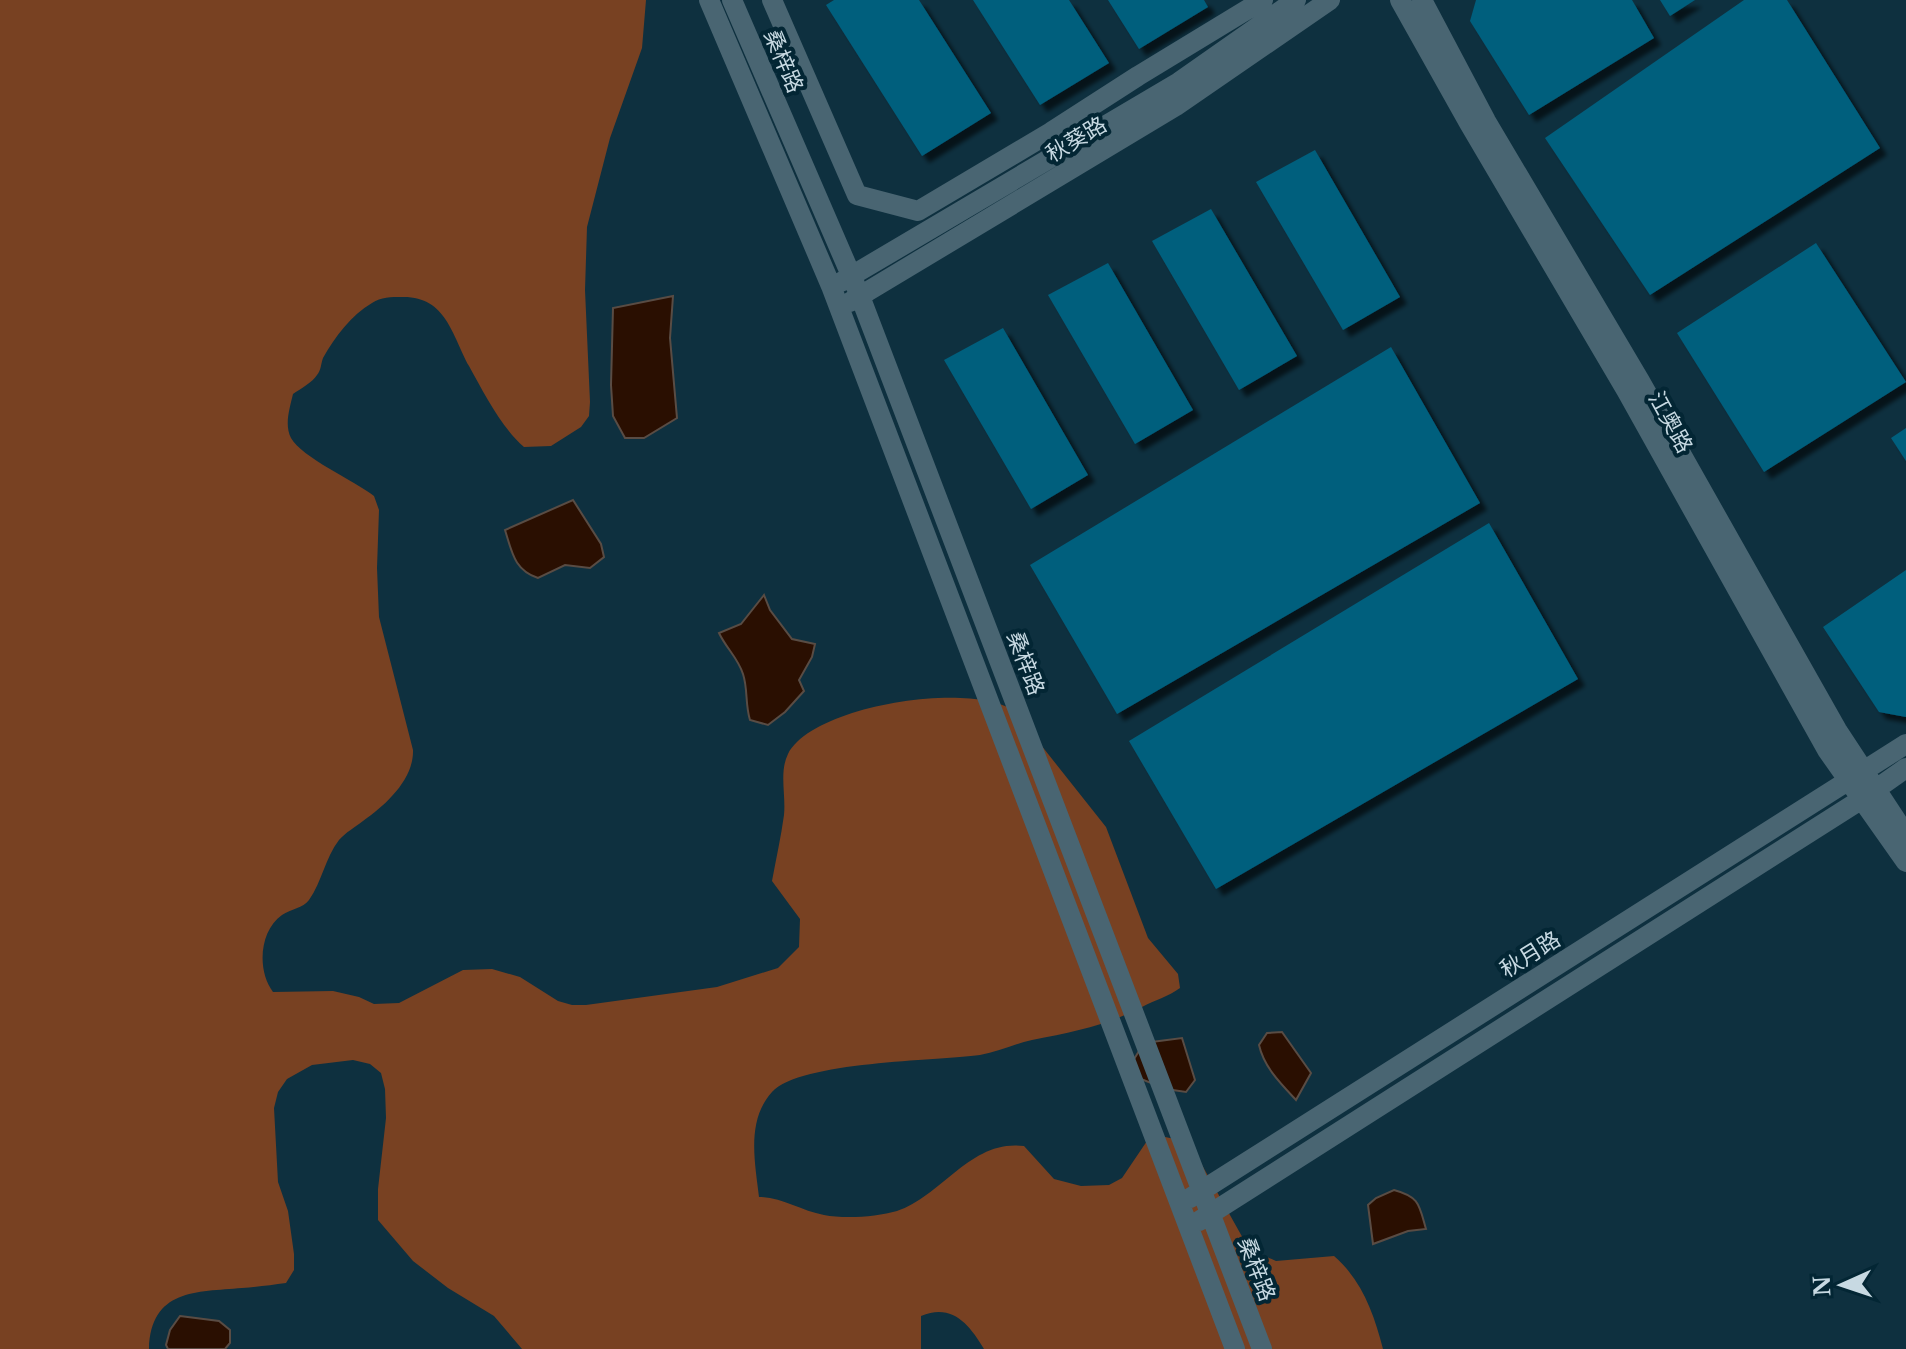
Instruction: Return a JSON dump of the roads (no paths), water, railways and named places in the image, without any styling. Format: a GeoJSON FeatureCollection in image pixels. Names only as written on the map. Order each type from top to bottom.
{"type":"FeatureCollection","features":[{"type":"Feature","properties":{"kind":"street","name":"桑梓路"},"geometry":{"type":"LineString","coordinates":[[709,0],[840,309],[1235,1349]]}},
{"type":"Feature","properties":{"kind":"street","name":"桑梓路"},"geometry":{"type":"LineString","coordinates":[[732,0],[860,296],[1262,1349]]}},
{"type":"Feature","properties":{"kind":"street"},"geometry":{"type":"LineString","coordinates":[[772,0],[857,195],[918,211],[1263,0]]}},
{"type":"Feature","properties":{"kind":"street","name":"秋葵路"},"geometry":{"type":"LineString","coordinates":[[831,286],[1179,82],[1296,0]]}},
{"type":"Feature","properties":{"kind":"street","name":"秋葵路"},"geometry":{"type":"LineString","coordinates":[[840,309],[1176,106],[1330,0]]}},
{"type":"Feature","properties":{"kind":"street","name":"江奥路"},"geometry":{"type":"LineString","coordinates":[[1400,0],[1626,390],[1827,750],[1856,775]]}},
{"type":"Feature","properties":{"kind":"street","name":"江奥路"},"geometry":{"type":"LineString","coordinates":[[1422,0],[1486,121],[1640,381],[1837,730],[1856,775],[1906,862]]}},
{"type":"Feature","properties":{"kind":"street","name":"秋月路"},"geometry":{"type":"LineString","coordinates":[[1180,1204],[1906,744]]}},
{"type":"Feature","properties":{"kind":"street"},"geometry":{"type":"LineString","coordinates":[[1189,1227],[1906,768]]}},
{"type":"Feature","properties":{"kind":"street","name":"江奥路"},"geometry":{"type":"LineString","coordinates":[[1869,794],[1906,835]]}}]}
